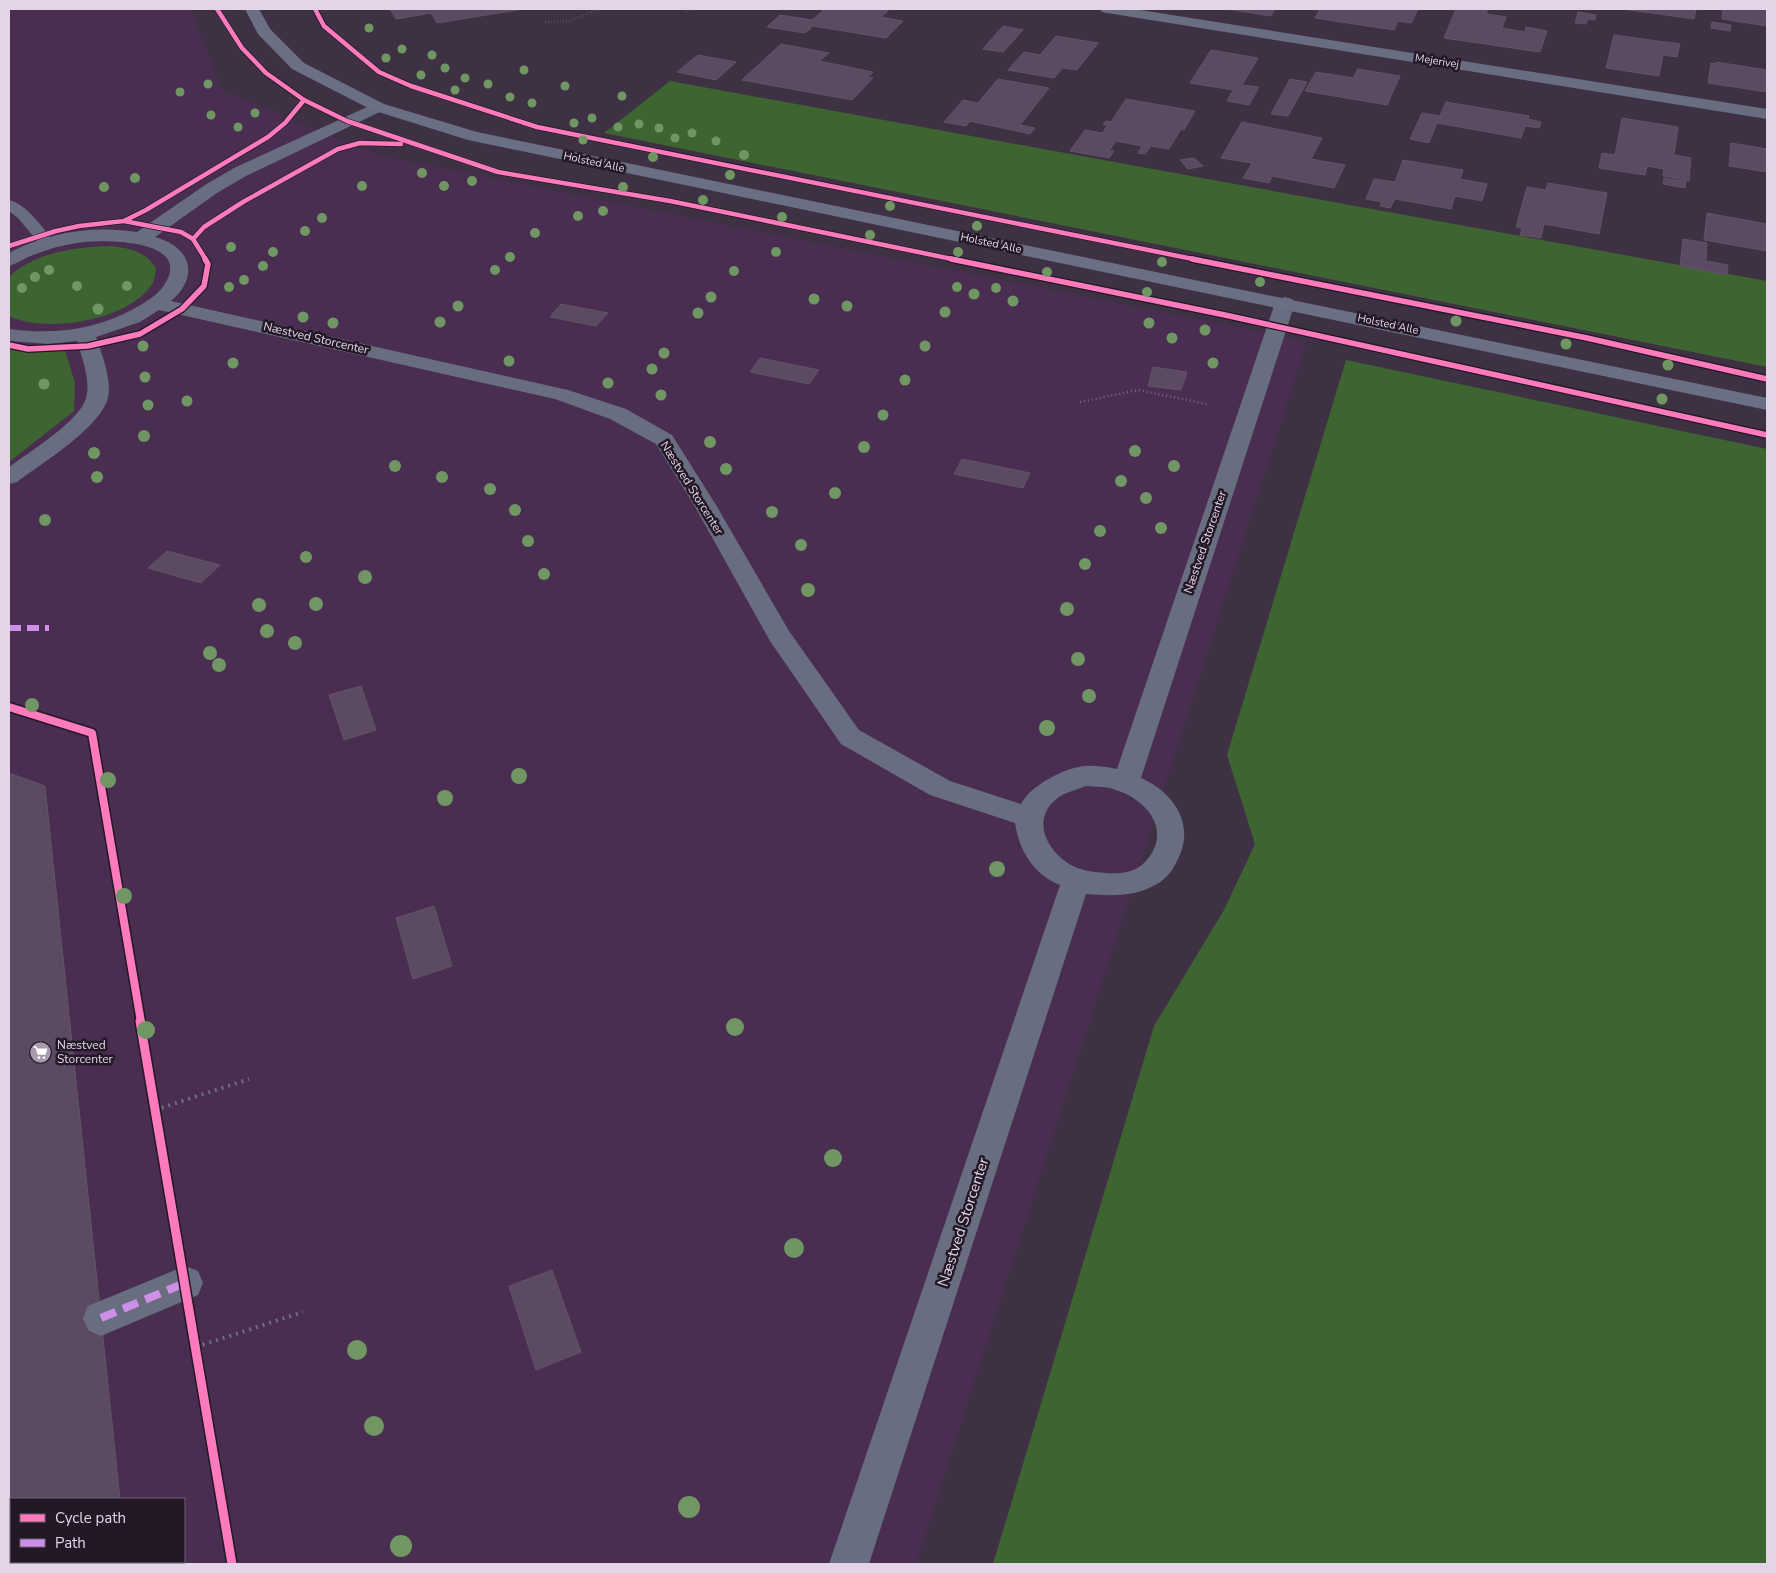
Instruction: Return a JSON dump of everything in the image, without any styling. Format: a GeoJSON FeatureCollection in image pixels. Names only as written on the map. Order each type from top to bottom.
{"type":"FeatureCollection","features":[{"type":"Feature","properties":{"kind":"street","name":"Holsted Alle"},"geometry":{"type":"LineString","coordinates":[[252,9],[263,31],[298,66],[378,107],[474,136],[1767,404]]}},
{"type":"Feature","properties":{"kind":"street","name":"Mejerivej"},"geometry":{"type":"LineString","coordinates":[[1107,9],[1767,114]]}},
{"type":"Feature","properties":{"kind":"street"},"geometry":{"type":"LineString","coordinates":[[141,238],[211,189],[240,172],[378,107]]}},
{"type":"Feature","properties":{"kind":"street"},"geometry":{"type":"LineString","coordinates":[[9,260],[47,244],[80,237],[112,235],[141,238],[162,245],[176,256],[180,271],[173,287],[157,304],[121,322],[85,334],[52,338],[9,335]]}},
{"type":"Feature","properties":{"kind":"street","name":"Næstved Storcenter"},"geometry":{"type":"LineString","coordinates":[[1126,782],[1285,303]]}},
{"type":"Feature","properties":{"kind":"street","name":"Næstved Storcenter"},"geometry":{"type":"LineString","coordinates":[[157,304],[561,394],[618,414],[664,440],[705,505],[779,635],[850,737],[940,788],[1029,817]]}},
{"type":"Feature","properties":{"kind":"street"},"geometry":{"type":"LineString","coordinates":[[9,477],[80,423],[92,410],[97,398],[94,363],[85,334]]}},
{"type":"Feature","properties":{"kind":"street"},"geometry":{"type":"LineString","coordinates":[[1084,776],[1105,777],[1126,782],[1147,792],[1163,808],[1172,825],[1172,844],[1164,861],[1149,875],[1126,884],[1101,886],[1076,880],[1054,870],[1038,854],[1029,835],[1029,817],[1036,802],[1048,790],[1064,781],[1084,776]]}},
{"type":"Feature","properties":{"kind":"street","name":"Næstved Storcenter"},"geometry":{"type":"LineString","coordinates":[[849,1564],[1076,880]]}},
{"type":"Feature","properties":{"kind":"street"},"geometry":{"type":"LineString","coordinates":[[101,1318],[185,1283]]}},
{"type":"Feature","properties":{"kind":"lane"},"geometry":{"type":"LineString","coordinates":[[9,204],[23,215],[47,244]]}},
{"type":"Feature","properties":{"kind":"path"},"geometry":{"type":"LineString","coordinates":[[545,22],[570,21],[599,9]]}},
{"type":"Feature","properties":{"kind":"path"},"geometry":{"type":"LineString","coordinates":[[686,12],[689,9]]}},
{"type":"Feature","properties":{"kind":"path"},"geometry":{"type":"LineString","coordinates":[[1080,402],[1138,390],[1203,404],[1215,403]]}},
{"type":"Feature","properties":{"kind":"path"},"geometry":{"type":"LineString","coordinates":[[156,1110],[249,1078]]}},
{"type":"Feature","properties":{"kind":"path"},"geometry":{"type":"LineString","coordinates":[[154,1100],[157,1119]]}},
{"type":"Feature","properties":{"kind":"path"},"geometry":{"type":"LineString","coordinates":[[185,1283],[198,1356]]}},
{"type":"Feature","properties":{"kind":"path"},"geometry":{"type":"LineString","coordinates":[[196,1347],[303,1312]]}},
{"type":"Feature","properties":{"kind":"shaded area"},"geometry":{"type":"Polygon","coordinates":[[[9,9],[191,9],[221,90],[380,156],[1307,341],[916,1564],[9,1564],[9,9]]]}},
{"type":"Feature","properties":{"kind":"green space"},"geometry":{"type":"Polygon","coordinates":[[[670,81],[1767,281],[1767,367],[604,133],[670,81]]]}},
{"type":"Feature","properties":{"kind":"green space"},"geometry":{"type":"Polygon","coordinates":[[[111,246],[136,251],[147,257],[156,268],[153,283],[141,296],[126,307],[86,321],[65,323],[44,324],[9,316],[9,277],[19,269],[43,256],[57,252],[111,246]]]}},
{"type":"Feature","properties":{"kind":"green space"},"geometry":{"type":"Polygon","coordinates":[[[9,349],[23,351],[65,350],[75,383],[74,411],[9,462],[9,349]]]}},
{"type":"Feature","properties":{"kind":"green space"},"geometry":{"type":"Polygon","coordinates":[[[1346,360],[1767,449],[1767,1564],[993,1564],[1154,1026],[1224,910],[1255,844],[1227,755],[1346,360]]]}},
{"type":"Feature","properties":{"kind":"building"},"geometry":{"type":"Polygon","coordinates":[[[390,9],[524,9],[437,23],[431,13],[396,19],[390,9]]]}},
{"type":"Feature","properties":{"kind":"building"},"geometry":{"type":"Polygon","coordinates":[[[825,9],[890,9],[881,17],[903,21],[886,38],[807,25],[805,26],[812,27],[805,33],[767,27],[780,15],[812,20],[825,9]]]}},
{"type":"Feature","properties":{"kind":"building"},"geometry":{"type":"Polygon","coordinates":[[[1227,9],[1275,9],[1271,16],[1227,9]]]}},
{"type":"Feature","properties":{"kind":"building"},"geometry":{"type":"Polygon","coordinates":[[[1320,9],[1385,9],[1397,11],[1398,9],[1418,9],[1411,23],[1398,21],[1394,30],[1315,18],[1320,9]]]}},
{"type":"Feature","properties":{"kind":"building"},"geometry":{"type":"Polygon","coordinates":[[[1456,9],[1488,9],[1486,14],[1506,17],[1502,28],[1525,32],[1526,27],[1547,31],[1540,52],[1444,38],[1456,9]]]}},
{"type":"Feature","properties":{"kind":"building"},"geometry":{"type":"Polygon","coordinates":[[[1623,9],[1696,9],[1694,19],[1623,9]]]}},
{"type":"Feature","properties":{"kind":"building"},"geometry":{"type":"Polygon","coordinates":[[[1723,9],[1767,9],[1767,26],[1722,19],[1723,9]]]}},
{"type":"Feature","properties":{"kind":"building"},"geometry":{"type":"Polygon","coordinates":[[[1578,12],[1596,15],[1595,20],[1588,19],[1586,24],[1575,23],[1578,12]]]}},
{"type":"Feature","properties":{"kind":"building"},"geometry":{"type":"Polygon","coordinates":[[[1712,22],[1731,25],[1730,31],[1711,28],[1712,22]]]}},
{"type":"Feature","properties":{"kind":"building"},"geometry":{"type":"Polygon","coordinates":[[[1003,26],[1023,30],[1003,52],[983,49],[1003,26]]]}},
{"type":"Feature","properties":{"kind":"building"},"geometry":{"type":"Polygon","coordinates":[[[1614,35],[1680,44],[1677,57],[1663,55],[1659,76],[1606,68],[1614,35]]]}},
{"type":"Feature","properties":{"kind":"building"},"geometry":{"type":"Polygon","coordinates":[[[1056,36],[1098,43],[1077,70],[1063,68],[1054,78],[1008,70],[1024,52],[1040,55],[1056,36]]]}},
{"type":"Feature","properties":{"kind":"building"},"geometry":{"type":"Polygon","coordinates":[[[781,44],[829,53],[819,61],[873,72],[868,77],[873,78],[852,100],[742,80],[781,44]]]}},
{"type":"Feature","properties":{"kind":"building"},"geometry":{"type":"Polygon","coordinates":[[[1211,50],[1258,58],[1242,85],[1259,87],[1249,105],[1227,101],[1233,90],[1190,83],[1211,50]]]}},
{"type":"Feature","properties":{"kind":"building"},"geometry":{"type":"Polygon","coordinates":[[[698,55],[736,62],[716,80],[677,72],[698,55]]]}},
{"type":"Feature","properties":{"kind":"building"},"geometry":{"type":"Polygon","coordinates":[[[1716,62],[1767,70],[1767,92],[1708,83],[1711,63],[1716,64],[1716,62]]]}},
{"type":"Feature","properties":{"kind":"building"},"geometry":{"type":"Polygon","coordinates":[[[1358,69],[1400,76],[1387,105],[1305,91],[1316,72],[1353,78],[1358,69]]]}},
{"type":"Feature","properties":{"kind":"building"},"geometry":{"type":"Polygon","coordinates":[[[998,79],[1049,88],[1020,125],[1035,128],[1030,134],[970,121],[966,126],[944,122],[963,100],[978,103],[998,79]]]}},
{"type":"Feature","properties":{"kind":"building"},"geometry":{"type":"Polygon","coordinates":[[[1290,79],[1307,82],[1288,116],[1271,114],[1290,79]]]}},
{"type":"Feature","properties":{"kind":"building"},"geometry":{"type":"Polygon","coordinates":[[[1126,99],[1195,111],[1184,130],[1181,129],[1169,149],[1151,146],[1145,154],[1138,153],[1142,146],[1116,141],[1109,151],[1114,151],[1109,158],[1070,151],[1085,130],[1102,133],[1108,125],[1103,125],[1106,121],[1111,122],[1126,99]]]}},
{"type":"Feature","properties":{"kind":"building"},"geometry":{"type":"Polygon","coordinates":[[[1446,102],[1529,116],[1528,119],[1541,122],[1539,128],[1525,126],[1521,138],[1437,123],[1429,143],[1410,139],[1422,113],[1440,116],[1446,102]]]}},
{"type":"Feature","properties":{"kind":"building"},"geometry":{"type":"Polygon","coordinates":[[[1622,118],[1678,127],[1674,155],[1691,158],[1689,181],[1686,180],[1685,188],[1663,184],[1664,178],[1679,181],[1679,179],[1663,176],[1664,169],[1647,166],[1645,175],[1599,168],[1602,153],[1615,155],[1622,118]]]}},
{"type":"Feature","properties":{"kind":"building"},"geometry":{"type":"Polygon","coordinates":[[[1242,122],[1322,138],[1311,159],[1345,165],[1334,188],[1272,176],[1269,183],[1243,178],[1252,163],[1221,158],[1242,122]]]}},
{"type":"Feature","properties":{"kind":"building"},"geometry":{"type":"Polygon","coordinates":[[[1731,143],[1767,149],[1767,172],[1729,166],[1731,143]]]}},
{"type":"Feature","properties":{"kind":"building"},"geometry":{"type":"Polygon","coordinates":[[[1194,158],[1203,166],[1188,169],[1180,160],[1194,158]]]}},
{"type":"Feature","properties":{"kind":"building"},"geometry":{"type":"Polygon","coordinates":[[[1403,160],[1463,170],[1460,179],[1487,184],[1482,201],[1455,196],[1451,209],[1395,199],[1390,208],[1380,206],[1382,202],[1366,199],[1374,179],[1395,182],[1403,160]]]}},
{"type":"Feature","properties":{"kind":"building"},"geometry":{"type":"Polygon","coordinates":[[[1548,183],[1607,193],[1599,234],[1544,224],[1541,238],[1520,235],[1522,228],[1516,227],[1527,187],[1546,190],[1548,183]]]}},
{"type":"Feature","properties":{"kind":"building"},"geometry":{"type":"Polygon","coordinates":[[[1707,213],[1767,224],[1767,251],[1704,240],[1707,213]]]}},
{"type":"Feature","properties":{"kind":"building"},"geometry":{"type":"Polygon","coordinates":[[[1683,239],[1707,243],[1706,261],[1728,265],[1727,275],[1680,266],[1683,239]]]}},
{"type":"Feature","properties":{"kind":"building"},"geometry":{"type":"Polygon","coordinates":[[[561,304],[608,313],[596,326],[550,317],[561,304]]]}},
{"type":"Feature","properties":{"kind":"building"},"geometry":{"type":"Polygon","coordinates":[[[760,358],[819,370],[809,384],[750,372],[760,358]]]}},
{"type":"Feature","properties":{"kind":"building"},"geometry":{"type":"Polygon","coordinates":[[[1153,367],[1187,372],[1181,390],[1148,386],[1153,367]]]}},
{"type":"Feature","properties":{"kind":"building"},"geometry":{"type":"Polygon","coordinates":[[[962,459],[1030,473],[1023,488],[954,474],[962,459]]]}},
{"type":"Feature","properties":{"kind":"building"},"geometry":{"type":"Polygon","coordinates":[[[167,551],[220,565],[201,583],[148,568],[167,551]]]}},
{"type":"Feature","properties":{"kind":"building"},"geometry":{"type":"Polygon","coordinates":[[[361,686],[376,730],[344,740],[329,695],[361,686]]]}},
{"type":"Feature","properties":{"kind":"building","name":"Næstved Storcenter"},"geometry":{"type":"Polygon","coordinates":[[[9,773],[45,786],[120,1498],[10,1498],[10,1563],[126,1564],[9,1564],[9,773]]]}},
{"type":"Feature","properties":{"kind":"building"},"geometry":{"type":"Polygon","coordinates":[[[434,906],[452,966],[413,979],[396,918],[434,906]]]}},
{"type":"Feature","properties":{"kind":"building"},"geometry":{"type":"Polygon","coordinates":[[[552,1270],[581,1352],[536,1370],[509,1286],[552,1270]]]}},
{"type":"Feature","properties":{"kind":"marked path"},"geometry":{"type":"LineString","coordinates":[[9,628],[49,628]]}},
{"type":"Feature","properties":{"kind":"marked path"},"geometry":{"type":"LineString","coordinates":[[101,1318],[185,1283]]}},
{"type":"Feature","properties":{"kind":"cycle path"},"geometry":{"type":"LineString","coordinates":[[217,9],[242,48],[266,73],[304,100],[347,121],[498,172],[670,201],[1225,315],[1767,435]]}},
{"type":"Feature","properties":{"kind":"cycle path"},"geometry":{"type":"LineString","coordinates":[[315,9],[324,26],[379,72],[411,86],[537,127],[1587,338],[1767,379]]}},
{"type":"Feature","properties":{"kind":"cycle path"},"geometry":{"type":"LineString","coordinates":[[9,246],[56,231],[79,226],[124,221],[146,210],[268,137],[285,123],[304,100]]}},
{"type":"Feature","properties":{"kind":"cycle path"},"geometry":{"type":"LineString","coordinates":[[193,239],[204,227],[243,202],[338,149],[360,143],[401,144]]}},
{"type":"Feature","properties":{"kind":"cycle path"},"geometry":{"type":"LineString","coordinates":[[9,345],[28,349],[88,346],[140,334],[182,309],[204,286],[208,264],[193,239],[181,232],[124,221]]}},
{"type":"Feature","properties":{"kind":"cycle path"},"geometry":{"type":"LineString","coordinates":[[9,707],[92,733],[232,1564]]}},
{"type":"Feature","properties":{"kind":"place","name":"Næstved Storcenter"},"geometry":{"type":"Point","coordinates":[41,1052]}}]}
